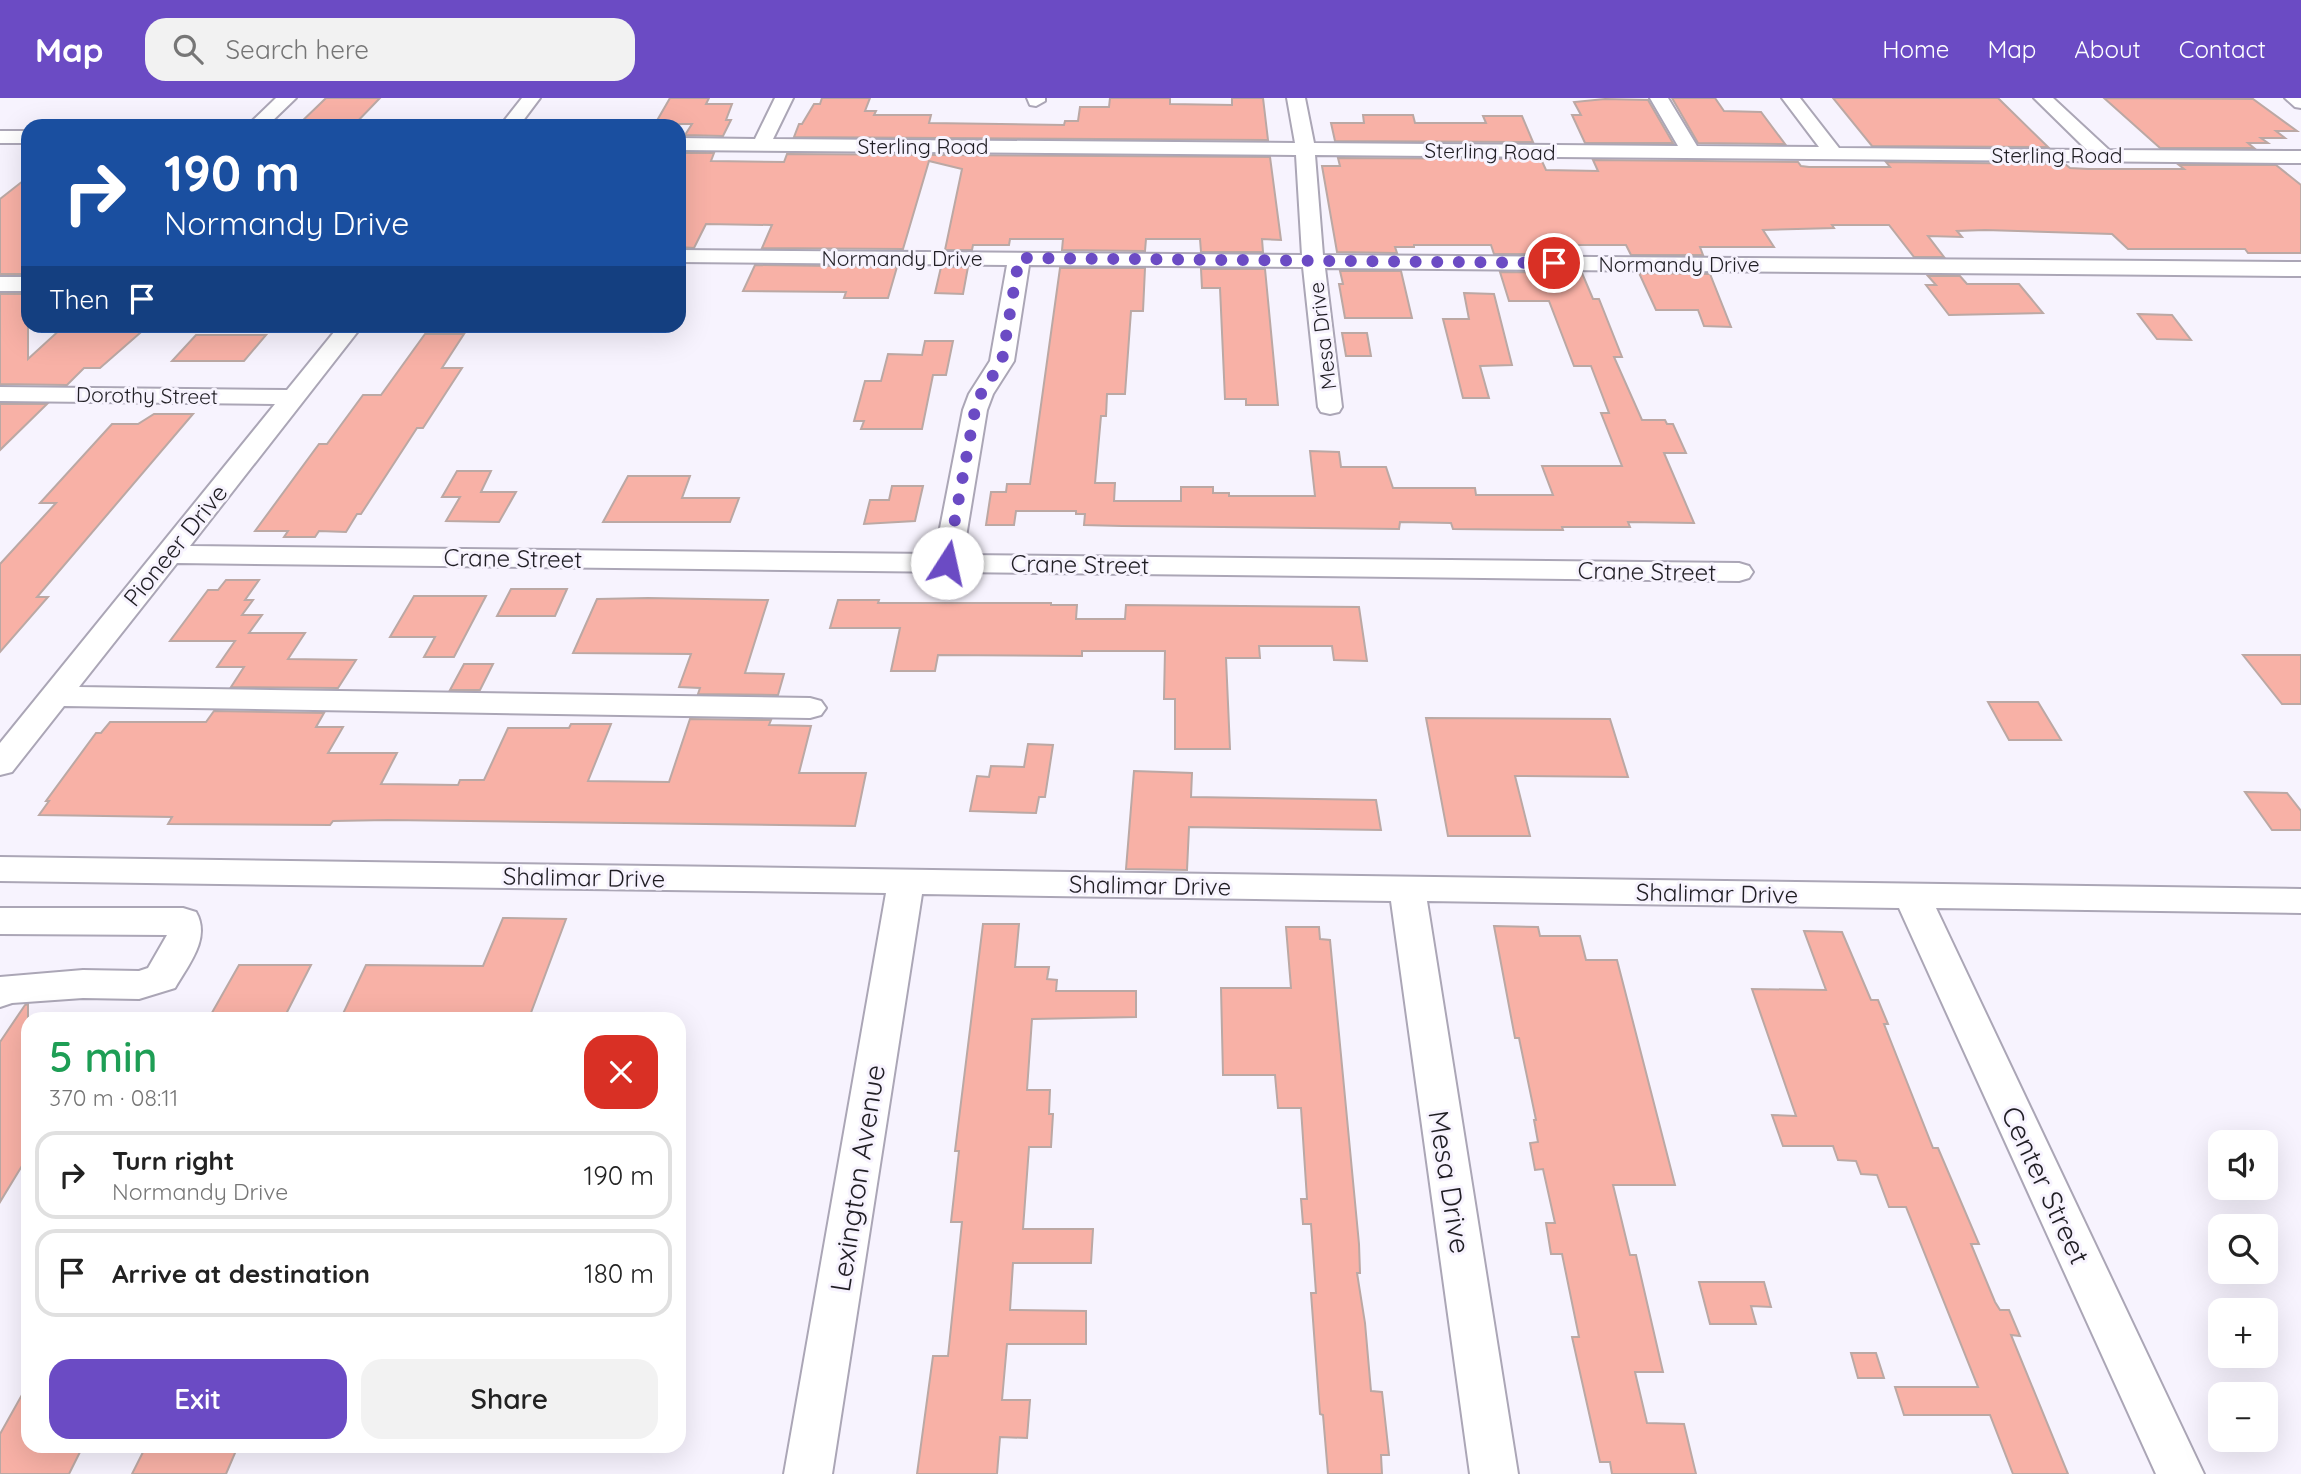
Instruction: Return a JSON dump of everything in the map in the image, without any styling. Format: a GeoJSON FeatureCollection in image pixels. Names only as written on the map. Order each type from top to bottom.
{"type":"FeatureCollection","features":[{"type":"Feature","properties":{"kind":"street"},"geometry":{"type":"LineString","coordinates":[[264,119],[286,98]]}},
{"type":"Feature","properties":{"kind":"street"},"geometry":{"type":"LineString","coordinates":[[514,119],[531,98]]}},
{"type":"Feature","properties":{"kind":"street"},"geometry":{"type":"LineString","coordinates":[[761,145],[784,98]]}},
{"type":"Feature","properties":{"kind":"street","name":"Mesa Drive"},"geometry":{"type":"LineString","coordinates":[[1296,98],[1306,148],[1313,261],[1330,407]]}},
{"type":"Feature","properties":{"kind":"street"},"geometry":{"type":"LineString","coordinates":[[1658,98],[1691,152]]}},
{"type":"Feature","properties":{"kind":"street"},"geometry":{"type":"LineString","coordinates":[[1791,98],[1833,153]]}},
{"type":"Feature","properties":{"kind":"street"},"geometry":{"type":"LineString","coordinates":[[2043,98],[2105,156]]}},
{"type":"Feature","properties":{"kind":"street"},"geometry":{"type":"LineString","coordinates":[[2294,98],[2301,103]]}},
{"type":"Feature","properties":{"kind":"street"},"geometry":{"type":"LineString","coordinates":[[0,137],[21,137]]}},
{"type":"Feature","properties":{"kind":"street","name":"Sterling Road"},"geometry":{"type":"LineString","coordinates":[[686,144],[2301,157]]}},
{"type":"Feature","properties":{"kind":"street","name":"Normandy Drive"},"geometry":{"type":"LineString","coordinates":[[686,256],[2301,269]]}},
{"type":"Feature","properties":{"kind":"street"},"geometry":{"type":"LineString","coordinates":[[947,563],[975,410],[981,394],[1002,361],[1019,258]]}},
{"type":"Feature","properties":{"kind":"street"},"geometry":{"type":"LineString","coordinates":[[0,284],[21,284]]}},
{"type":"Feature","properties":{"kind":"street","name":"Pioneer Drive"},"geometry":{"type":"LineString","coordinates":[[0,765],[345,333]]}},
{"type":"Feature","properties":{"kind":"street","name":"Dorothy Street"},"geometry":{"type":"LineString","coordinates":[[0,394],[293,397]]}},
{"type":"Feature","properties":{"kind":"street","name":"Crane Street"},"geometry":{"type":"LineString","coordinates":[[168,554],[1739,572]]}},
{"type":"Feature","properties":{"kind":"street"},"geometry":{"type":"LineString","coordinates":[[54,696],[810,708]]}},
{"type":"Feature","properties":{"kind":"street","name":"Shalimar Drive"},"geometry":{"type":"LineString","coordinates":[[0,869],[2301,901]]}},
{"type":"Feature","properties":{"kind":"street"},"geometry":{"type":"LineString","coordinates":[[0,993],[5,990],[83,984],[139,985],[163,978],[185,935],[181,912],[203,872]]}},
{"type":"Feature","properties":{"kind":"street","name":"Lexington Avenue"},"geometry":{"type":"LineString","coordinates":[[808,1474],[906,882]]}},
{"type":"Feature","properties":{"kind":"street","name":"Mesa Drive"},"geometry":{"type":"LineString","coordinates":[[1407,889],[1494,1474]]}},
{"type":"Feature","properties":{"kind":"street","name":"Center Street"},"geometry":{"type":"LineString","coordinates":[[1912,896],[2180,1474]]}},
{"type":"Feature","properties":{"kind":"street"},"geometry":{"type":"LineString","coordinates":[[0,921],[183,921]]}},
{"type":"Feature","properties":{"kind":"building"},"geometry":{"type":"Polygon","coordinates":[[[326,98],[380,98],[360,119],[304,119],[326,98]]]}},
{"type":"Feature","properties":{"kind":"building"},"geometry":{"type":"Polygon","coordinates":[[[670,98],[709,98],[706,104],[732,104],[726,120],[731,120],[723,136],[686,135],[692,124],[686,124],[686,119],[658,119],[670,98]]]}},
{"type":"Feature","properties":{"kind":"building"},"geometry":{"type":"Polygon","coordinates":[[[822,98],[870,98],[865,111],[876,111],[874,115],[931,115],[929,123],[1064,125],[1065,121],[1078,121],[1080,107],[1109,107],[1110,98],[1170,98],[1170,104],[1232,105],[1232,98],[1263,98],[1268,140],[794,137],[799,124],[802,124],[814,104],[820,104],[822,98]]]}},
{"type":"Feature","properties":{"kind":"building"},"geometry":{"type":"Polygon","coordinates":[[[1672,98],[1715,98],[1724,111],[1761,112],[1785,144],[1698,143],[1672,98]]]}},
{"type":"Feature","properties":{"kind":"building"},"geometry":{"type":"Polygon","coordinates":[[[1833,98],[1998,98],[2048,147],[1872,146],[1833,98]]]}},
{"type":"Feature","properties":{"kind":"building"},"geometry":{"type":"Polygon","coordinates":[[[2104,98],[2253,99],[2297,131],[2276,131],[2285,138],[2261,138],[2268,143],[2248,143],[2254,148],[2160,148],[2104,98]]]}},
{"type":"Feature","properties":{"kind":"building"},"geometry":{"type":"Polygon","coordinates":[[[1605,99],[1648,100],[1673,143],[1585,143],[1572,115],[1581,115],[1574,102],[1605,99]]]}},
{"type":"Feature","properties":{"kind":"building"},"geometry":{"type":"Polygon","coordinates":[[[1363,115],[1413,115],[1415,123],[1486,123],[1483,116],[1522,116],[1533,142],[1335,141],[1331,123],[1364,123],[1363,115]]]}},
{"type":"Feature","properties":{"kind":"building"},"geometry":{"type":"Polygon","coordinates":[[[686,153],[714,153],[711,161],[784,162],[787,154],[1270,157],[1281,240],[1262,239],[1263,252],[1201,252],[1200,239],[1146,239],[1145,251],[1062,250],[1063,239],[1010,239],[1009,245],[973,245],[972,250],[945,250],[962,169],[929,161],[903,249],[762,248],[772,225],[706,224],[694,248],[686,247],[686,153]]]}},
{"type":"Feature","properties":{"kind":"building"},"geometry":{"type":"Polygon","coordinates":[[[1338,158],[1541,159],[1546,170],[1598,171],[1593,160],[1798,162],[1801,166],[1809,167],[1890,167],[1886,162],[2065,164],[2070,168],[2088,169],[2276,165],[2301,185],[2301,253],[2248,253],[2245,249],[2128,249],[2112,234],[1985,230],[1957,231],[1962,237],[1928,236],[1944,257],[1914,257],[1889,225],[1832,225],[1834,228],[1763,230],[1774,247],[1700,247],[1703,255],[1631,255],[1626,245],[1570,245],[1574,254],[1494,254],[1491,245],[1414,245],[1395,247],[1397,253],[1337,252],[1322,166],[1340,166],[1338,158]]]}},
{"type":"Feature","properties":{"kind":"building"},"geometry":{"type":"Polygon","coordinates":[[[21,182],[21,274],[0,274],[0,199],[21,182]]]}},
{"type":"Feature","properties":{"kind":"building"},"geometry":{"type":"Polygon","coordinates":[[[755,265],[897,267],[888,298],[844,298],[846,292],[743,291],[755,265]]]}},
{"type":"Feature","properties":{"kind":"building"},"geometry":{"type":"Polygon","coordinates":[[[941,267],[968,267],[963,294],[935,293],[941,267]]]}},
{"type":"Feature","properties":{"kind":"building"},"geometry":{"type":"Polygon","coordinates":[[[1060,268],[1145,268],[1143,311],[1131,311],[1125,394],[1107,394],[1106,416],[1101,416],[1095,483],[1115,483],[1114,501],[1181,501],[1181,487],[1213,487],[1213,493],[1229,493],[1229,496],[1315,496],[1310,451],[1339,452],[1341,467],[1386,467],[1393,488],[1475,488],[1476,495],[1553,495],[1542,466],[1622,466],[1601,413],[1609,413],[1591,366],[1574,366],[1549,301],[1509,301],[1500,272],[1582,273],[1593,299],[1599,299],[1622,357],[1614,357],[1642,420],[1665,420],[1667,424],[1673,424],[1686,453],[1664,453],[1694,523],[1628,522],[1630,527],[1562,527],[1563,530],[1453,529],[1451,523],[1400,522],[1399,529],[1122,526],[1084,525],[1085,514],[1076,514],[1076,511],[1016,511],[1014,525],[986,525],[991,492],[1006,492],[1007,484],[1030,484],[1060,268]]]}},
{"type":"Feature","properties":{"kind":"building"},"geometry":{"type":"Polygon","coordinates":[[[1201,269],[1265,269],[1278,405],[1246,405],[1246,399],[1225,399],[1220,288],[1202,288],[1201,269]]]}},
{"type":"Feature","properties":{"kind":"building"},"geometry":{"type":"Polygon","coordinates":[[[1340,271],[1401,271],[1412,318],[1345,318],[1339,284],[1343,284],[1340,271]]]}},
{"type":"Feature","properties":{"kind":"building"},"geometry":{"type":"Polygon","coordinates":[[[1639,273],[1710,274],[1731,327],[1704,326],[1698,310],[1656,310],[1639,273]]]}},
{"type":"Feature","properties":{"kind":"building"},"geometry":{"type":"Polygon","coordinates":[[[1928,276],[1960,276],[1967,284],[2019,284],[2043,313],[1949,315],[1926,285],[1936,285],[1928,276]]]}},
{"type":"Feature","properties":{"kind":"building"},"geometry":{"type":"Polygon","coordinates":[[[1464,293],[1494,294],[1512,365],[1480,366],[1489,398],[1463,398],[1443,319],[1469,319],[1464,293]]]}},
{"type":"Feature","properties":{"kind":"building"},"geometry":{"type":"Polygon","coordinates":[[[0,294],[21,294],[21,333],[28,333],[28,359],[56,333],[140,333],[100,368],[84,368],[67,385],[0,384],[0,294]]]}},
{"type":"Feature","properties":{"kind":"building"},"geometry":{"type":"Polygon","coordinates":[[[2138,314],[2172,315],[2191,340],[2157,339],[2138,314]]]}},
{"type":"Feature","properties":{"kind":"building"},"geometry":{"type":"Polygon","coordinates":[[[1342,333],[1367,333],[1371,356],[1346,356],[1342,333]]]}},
{"type":"Feature","properties":{"kind":"building"},"geometry":{"type":"Polygon","coordinates":[[[425,334],[464,334],[442,368],[462,368],[423,428],[417,428],[361,514],[357,514],[346,532],[319,531],[315,537],[284,537],[288,531],[255,531],[319,444],[327,444],[363,395],[381,395],[425,334]]]}},
{"type":"Feature","properties":{"kind":"building"},"geometry":{"type":"Polygon","coordinates":[[[196,335],[266,335],[244,361],[172,361],[196,335]]]}},
{"type":"Feature","properties":{"kind":"building"},"geometry":{"type":"Polygon","coordinates":[[[925,341],[953,341],[946,375],[933,375],[922,429],[861,429],[864,421],[854,421],[865,381],[881,381],[888,354],[922,355],[925,341]]]}},
{"type":"Feature","properties":{"kind":"building"},"geometry":{"type":"Polygon","coordinates":[[[0,404],[47,404],[0,450],[0,404]]]}},
{"type":"Feature","properties":{"kind":"building"},"geometry":{"type":"Polygon","coordinates":[[[154,414],[193,414],[37,597],[48,597],[0,652],[0,564],[56,503],[40,503],[112,424],[138,424],[154,414]]]}},
{"type":"Feature","properties":{"kind":"building"},"geometry":{"type":"Polygon","coordinates":[[[457,471],[491,471],[481,492],[516,492],[499,522],[446,521],[460,497],[442,497],[457,471]]]}},
{"type":"Feature","properties":{"kind":"building"},"geometry":{"type":"Polygon","coordinates":[[[628,476],[690,476],[682,498],[739,498],[730,522],[603,522],[628,476]]]}},
{"type":"Feature","properties":{"kind":"building"},"geometry":{"type":"Polygon","coordinates":[[[892,486],[923,486],[915,521],[864,524],[870,500],[889,500],[892,486]]]}},
{"type":"Feature","properties":{"kind":"building"},"geometry":{"type":"Polygon","coordinates":[[[226,580],[259,580],[245,600],[253,600],[242,615],[262,615],[249,633],[305,633],[288,659],[356,660],[338,688],[231,687],[244,667],[217,667],[235,641],[170,641],[208,590],[218,590],[226,580]]]}},
{"type":"Feature","properties":{"kind":"building"},"geometry":{"type":"Polygon","coordinates":[[[511,589],[567,589],[555,616],[497,616],[511,589]]]}},
{"type":"Feature","properties":{"kind":"building"},"geometry":{"type":"Polygon","coordinates":[[[414,596],[486,596],[454,657],[424,657],[435,637],[390,637],[414,596]]]}},
{"type":"Feature","properties":{"kind":"building"},"geometry":{"type":"Polygon","coordinates":[[[597,599],[768,600],[745,673],[784,674],[778,695],[698,694],[700,688],[679,687],[691,654],[573,653],[597,599]]]}},
{"type":"Feature","properties":{"kind":"building"},"geometry":{"type":"Polygon","coordinates":[[[838,600],[879,600],[878,603],[1077,605],[1076,619],[1125,619],[1126,605],[1359,607],[1367,661],[1334,660],[1332,646],[1259,646],[1260,658],[1226,658],[1230,749],[1175,749],[1175,699],[1164,699],[1165,651],[1082,651],[1082,656],[938,655],[935,671],[891,671],[900,628],[830,628],[838,600]]]}},
{"type":"Feature","properties":{"kind":"building"},"geometry":{"type":"Polygon","coordinates":[[[2243,655],[2301,655],[2301,704],[2282,704],[2243,655]]]}},
{"type":"Feature","properties":{"kind":"building"},"geometry":{"type":"Polygon","coordinates":[[[464,664],[493,664],[480,690],[450,690],[464,664]]]}},
{"type":"Feature","properties":{"kind":"building"},"geometry":{"type":"Polygon","coordinates":[[[1988,702],[2038,702],[2061,740],[2009,740],[1988,702]]]}},
{"type":"Feature","properties":{"kind":"building"},"geometry":{"type":"Polygon","coordinates":[[[214,711],[324,713],[316,727],[343,727],[328,753],[397,753],[381,784],[458,785],[460,780],[484,780],[508,728],[569,728],[571,724],[611,724],[588,781],[669,782],[690,719],[771,720],[769,725],[811,726],[799,773],[866,773],[855,826],[388,820],[333,821],[330,825],[168,824],[172,817],[39,815],[49,801],[46,801],[96,733],[101,733],[110,722],[206,722],[214,711]]]}},
{"type":"Feature","properties":{"kind":"building"},"geometry":{"type":"Polygon","coordinates":[[[1426,718],[1610,719],[1628,777],[1515,776],[1530,836],[1448,836],[1426,718]]]}},
{"type":"Feature","properties":{"kind":"building"},"geometry":{"type":"Polygon","coordinates":[[[1028,744],[1053,745],[1045,797],[1039,797],[1036,813],[970,811],[977,776],[989,777],[991,766],[1024,767],[1028,744]]]}},
{"type":"Feature","properties":{"kind":"building"},"geometry":{"type":"Polygon","coordinates":[[[1134,771],[1192,773],[1191,797],[1376,800],[1381,830],[1189,827],[1187,870],[1126,869],[1134,771]]]}},
{"type":"Feature","properties":{"kind":"building"},"geometry":{"type":"Polygon","coordinates":[[[2245,792],[2287,793],[2301,811],[2301,830],[2272,830],[2245,792]]]}},
{"type":"Feature","properties":{"kind":"building"},"geometry":{"type":"Polygon","coordinates":[[[503,918],[566,919],[531,1012],[344,1012],[366,965],[483,966],[503,918]]]}},
{"type":"Feature","properties":{"kind":"building"},"geometry":{"type":"Polygon","coordinates":[[[983,924],[1019,924],[1015,967],[1049,967],[1047,979],[1057,980],[1056,991],[1136,991],[1136,1017],[1032,1019],[1027,1090],[1050,1090],[1049,1114],[1053,1114],[1051,1147],[1029,1147],[1023,1229],[1093,1229],[1091,1263],[1013,1263],[1010,1310],[1086,1311],[1086,1344],[1007,1344],[1002,1400],[1030,1400],[1027,1438],[1000,1437],[997,1474],[917,1474],[933,1356],[948,1356],[962,1222],[951,1222],[959,1151],[955,1151],[983,924]]]}},
{"type":"Feature","properties":{"kind":"building"},"geometry":{"type":"Polygon","coordinates":[[[1494,926],[1538,927],[1540,936],[1580,936],[1586,960],[1617,960],[1675,1185],[1613,1185],[1630,1255],[1636,1255],[1663,1372],[1635,1372],[1647,1423],[1684,1424],[1696,1474],[1612,1474],[1610,1462],[1600,1462],[1572,1337],[1579,1337],[1562,1254],[1551,1254],[1546,1223],[1555,1223],[1543,1169],[1535,1170],[1530,1143],[1538,1142],[1536,1120],[1519,1038],[1515,1038],[1494,926]]]}},
{"type":"Feature","properties":{"kind":"building"},"geometry":{"type":"Polygon","coordinates":[[[1286,927],[1319,927],[1320,939],[1330,940],[1359,1244],[1360,1273],[1357,1273],[1371,1391],[1382,1392],[1389,1455],[1381,1455],[1382,1474],[1328,1474],[1323,1415],[1320,1414],[1311,1293],[1316,1293],[1311,1224],[1303,1224],[1301,1199],[1307,1199],[1301,1108],[1278,1108],[1275,1075],[1223,1075],[1221,988],[1291,988],[1286,927]]]}},
{"type":"Feature","properties":{"kind":"building"},"geometry":{"type":"Polygon","coordinates":[[[1804,931],[1842,932],[1871,1000],[1878,1000],[1888,1024],[1884,1024],[1933,1148],[1938,1148],[1979,1244],[1971,1244],[1995,1302],[2000,1310],[2009,1310],[2020,1336],[2011,1335],[2068,1474],[2013,1474],[1990,1415],[1904,1415],[1895,1387],[1978,1387],[1906,1207],[1889,1207],[1877,1175],[1861,1174],[1856,1161],[1838,1160],[1833,1146],[1783,1146],[1772,1115],[1796,1116],[1752,989],[1826,990],[1804,931]]]}},
{"type":"Feature","properties":{"kind":"building"},"geometry":{"type":"Polygon","coordinates":[[[239,965],[311,965],[287,1012],[212,1012],[239,965]]]}},
{"type":"Feature","properties":{"kind":"building"},"geometry":{"type":"Polygon","coordinates":[[[28,1004],[28,1012],[21,1012],[21,1168],[0,1202],[0,1042],[25,1005],[28,1004]]]}},
{"type":"Feature","properties":{"kind":"building"},"geometry":{"type":"Polygon","coordinates":[[[1699,1282],[1764,1282],[1771,1307],[1751,1306],[1756,1324],[1710,1324],[1699,1282]]]}},
{"type":"Feature","properties":{"kind":"building"},"geometry":{"type":"Polygon","coordinates":[[[1851,1353],[1876,1353],[1884,1378],[1858,1378],[1851,1353]]]}},
{"type":"Feature","properties":{"kind":"building"},"geometry":{"type":"Polygon","coordinates":[[[21,1396],[21,1453],[80,1453],[69,1474],[0,1474],[0,1434],[21,1396]]]}},
{"type":"Feature","properties":{"kind":"building"},"geometry":{"type":"Polygon","coordinates":[[[142,1453],[235,1453],[226,1474],[132,1474],[142,1453]]]}},
{"type":"Feature","properties":{"kind":"route"},"geometry":{"type":"LineString","coordinates":[[947,563],[975,410],[981,394],[1002,361],[1019,258],[1554,263]]}}]}
